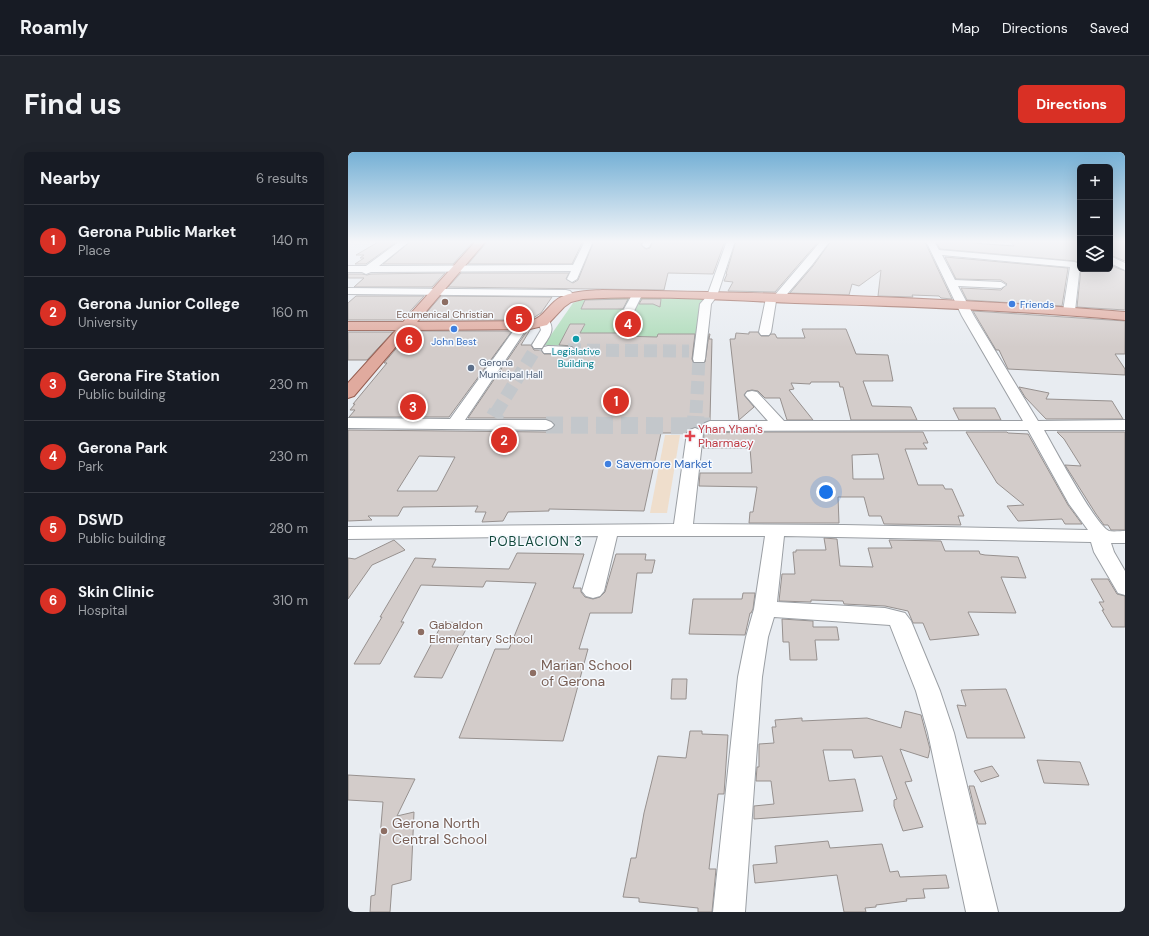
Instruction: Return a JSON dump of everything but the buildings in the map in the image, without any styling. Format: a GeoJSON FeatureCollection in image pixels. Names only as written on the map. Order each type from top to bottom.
{"type":"FeatureCollection","features":[{"type":"Feature","properties":{"kind":"main road"},"geometry":{"type":"LineString","coordinates":[[348,394],[428,300],[438,292],[450,276]]}},
{"type":"Feature","properties":{"kind":"main road"},"geometry":{"type":"LineString","coordinates":[[348,326],[523,325],[544,321],[569,295],[594,294],[712,296],[963,305],[1070,311],[1125,316]]}},
{"type":"Feature","properties":{"kind":"street"},"geometry":{"type":"LineString","coordinates":[[348,291],[569,295],[575,276]]}},
{"type":"Feature","properties":{"kind":"street"},"geometry":{"type":"LineString","coordinates":[[695,354],[706,304],[712,296],[719,276]]}},
{"type":"Feature","properties":{"kind":"street"},"geometry":{"type":"LineString","coordinates":[[765,332],[774,298],[796,276]]}},
{"type":"Feature","properties":{"kind":"street"},"geometry":{"type":"LineString","coordinates":[[949,276],[963,305],[1078,504],[1101,536],[1104,552],[1125,588]]}},
{"type":"Feature","properties":{"kind":"street"},"geometry":{"type":"LineString","coordinates":[[1070,311],[1074,276]]}},
{"type":"Feature","properties":{"kind":"street"},"geometry":{"type":"LineString","coordinates":[[952,283],[1001,285]]}},
{"type":"Feature","properties":{"kind":"street"},"geometry":{"type":"LineString","coordinates":[[630,309],[637,294]]}},
{"type":"Feature","properties":{"kind":"street"},"geometry":{"type":"LineString","coordinates":[[544,321],[547,326],[547,330],[543,347],[568,350]]}},
{"type":"Feature","properties":{"kind":"street"},"geometry":{"type":"LineString","coordinates":[[454,424],[523,325]]}},
{"type":"Feature","properties":{"kind":"street"},"geometry":{"type":"LineString","coordinates":[[752,395],[780,426]]}},
{"type":"Feature","properties":{"kind":"street"},"geometry":{"type":"LineString","coordinates":[[348,424],[454,424],[492,421],[546,425]]}},
{"type":"Feature","properties":{"kind":"street"},"geometry":{"type":"LineString","coordinates":[[683,530],[703,430],[780,426],[1125,425]]}},
{"type":"Feature","properties":{"kind":"street"},"geometry":{"type":"LineString","coordinates":[[348,534],[683,530],[1125,537]]}},
{"type":"Feature","properties":{"kind":"street"},"geometry":{"type":"LineString","coordinates":[[729,912],[750,676],[757,637],[766,609],[775,531]]}},
{"type":"Feature","properties":{"kind":"street"},"geometry":{"type":"LineString","coordinates":[[593,591],[609,532]]}},
{"type":"Feature","properties":{"kind":"street"},"geometry":{"type":"LineString","coordinates":[[766,609],[885,616],[897,618],[900,621],[932,702],[941,733],[982,912]]}},
{"type":"Feature","properties":{"kind":"shaded area"},"geometry":{"type":"Polygon","coordinates":[[[665,435],[680,435],[667,513],[650,513],[665,435]]]}},
{"type":"Feature","properties":{"kind":"green space"},"geometry":{"type":"Polygon","coordinates":[[[590,297],[704,299],[692,348],[544,345],[573,303],[590,297]]]}},
{"type":"Feature","properties":{"kind":"tunnel"},"geometry":{"type":"LineString","coordinates":[[496,413],[538,345]]}},
{"type":"Feature","properties":{"kind":"tunnel"},"geometry":{"type":"LineString","coordinates":[[568,350],[689,351]]}},
{"type":"Feature","properties":{"kind":"tunnel"},"geometry":{"type":"LineString","coordinates":[[696,413],[699,359]]}},
{"type":"Feature","properties":{"kind":"tunnel"},"geometry":{"type":"LineString","coordinates":[[494,417],[497,412]]}},
{"type":"Feature","properties":{"kind":"tunnel"},"geometry":{"type":"LineString","coordinates":[[695,426],[696,412]]}},
{"type":"Feature","properties":{"kind":"tunnel"},"geometry":{"type":"LineString","coordinates":[[546,425],[695,426]]}},
{"type":"Feature","properties":{"kind":"tunnel"},"geometry":{"type":"LineString","coordinates":[[695,426],[695,433]]}},
{"type":"Feature","properties":{"kind":"tunnel"},"geometry":{"type":"LineString","coordinates":[[695,426],[710,426]]}},
{"type":"Feature","properties":{"kind":"place","name":"Ecumenical Christian"},"geometry":{"type":"Point","coordinates":[445,302]}},
{"type":"Feature","properties":{"kind":"place","name":"Friends"},"geometry":{"type":"Point","coordinates":[1012,304]}},
{"type":"Feature","properties":{"kind":"place","name":"DSWD"},"geometry":{"type":"Point","coordinates":[519,319]}},
{"type":"Feature","properties":{"kind":"place","name":"Gerona Park"},"geometry":{"type":"Point","coordinates":[628,324]}},
{"type":"Feature","properties":{"kind":"place","name":"John Best"},"geometry":{"type":"Point","coordinates":[454,329]}},
{"type":"Feature","properties":{"kind":"place","name":"Legislative Building"},"geometry":{"type":"Point","coordinates":[576,339]}},
{"type":"Feature","properties":{"kind":"place","name":"Skin Clinic"},"geometry":{"type":"Point","coordinates":[409,340]}},
{"type":"Feature","properties":{"kind":"place","name":"Gerona Municipal Hall"},"geometry":{"type":"Point","coordinates":[471,368]}},
{"type":"Feature","properties":{"kind":"place","name":"Gerona Public Market"},"geometry":{"type":"Point","coordinates":[616,401]}},
{"type":"Feature","properties":{"kind":"place","name":"Gerona Fire Station"},"geometry":{"type":"Point","coordinates":[413,407]}},
{"type":"Feature","properties":{"kind":"place","name":"Yhan Yhan's Pharmacy"},"geometry":{"type":"Point","coordinates":[690,436]}},
{"type":"Feature","properties":{"kind":"place","name":"Gerona Junior College"},"geometry":{"type":"Point","coordinates":[504,440]}},
{"type":"Feature","properties":{"kind":"place","name":"Savemore Market"},"geometry":{"type":"Point","coordinates":[608,464]}},
{"type":"Feature","properties":{"kind":"place","name":"Gabaldon Elementary School"},"geometry":{"type":"Point","coordinates":[421,632]}},
{"type":"Feature","properties":{"kind":"place","name":"Marian School of Gerona"},"geometry":{"type":"Point","coordinates":[533,673]}},
{"type":"Feature","properties":{"kind":"place","name":"Gerona North Central School"},"geometry":{"type":"Point","coordinates":[384,831]}},
{"type":"Feature","properties":{"kind":"district","name":"POBLACION 3"},"geometry":{"type":"Point","coordinates":[536,541]}}]}
